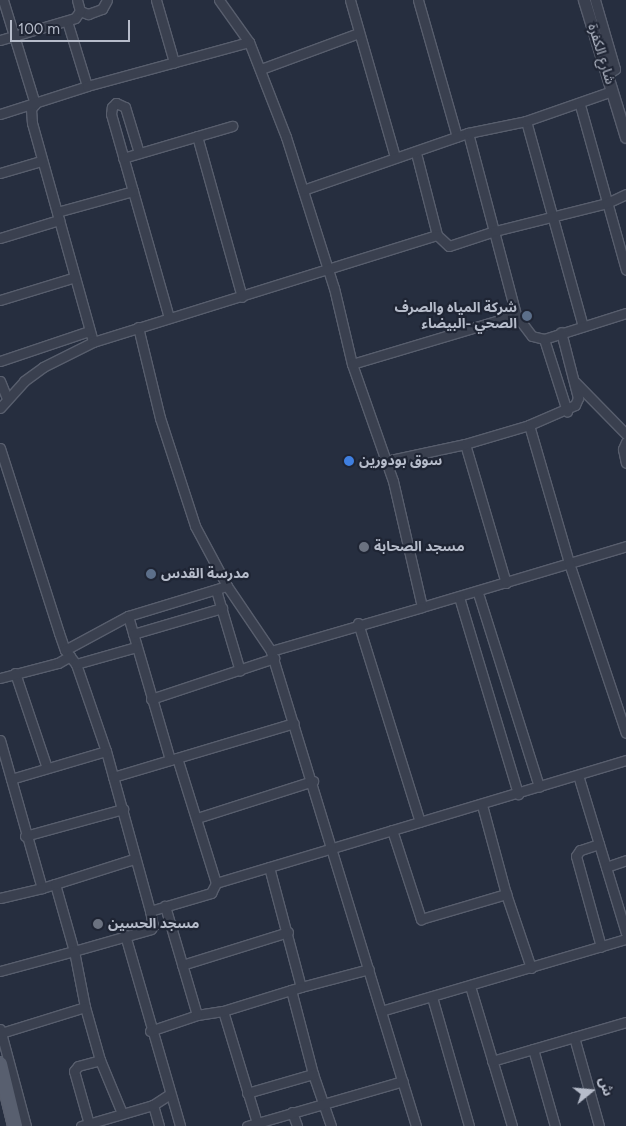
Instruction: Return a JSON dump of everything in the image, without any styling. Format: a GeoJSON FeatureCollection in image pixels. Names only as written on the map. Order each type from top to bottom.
{"type":"FeatureCollection","features":[{"type":"Feature","properties":{"kind":"main road"},"geometry":{"type":"LineString","coordinates":[[0,1064],[3,1088],[15,1126]]}},
{"type":"Feature","properties":{"kind":"street"},"geometry":{"type":"LineString","coordinates":[[3,0],[36,104],[30,114],[93,342]]}},
{"type":"Feature","properties":{"kind":"street"},"geometry":{"type":"LineString","coordinates":[[77,0],[80,11]]}},
{"type":"Feature","properties":{"kind":"street"},"geometry":{"type":"LineString","coordinates":[[80,11],[88,14],[102,9],[107,0]]}},
{"type":"Feature","properties":{"kind":"street"},"geometry":{"type":"LineString","coordinates":[[156,0],[174,62]]}},
{"type":"Feature","properties":{"kind":"street"},"geometry":{"type":"LineString","coordinates":[[219,0],[249,42],[261,69],[303,190],[329,269],[352,364],[386,461],[422,607]]}},
{"type":"Feature","properties":{"kind":"street"},"geometry":{"type":"LineString","coordinates":[[350,0],[395,157]]}},
{"type":"Feature","properties":{"kind":"street"},"geometry":{"type":"LineString","coordinates":[[418,0],[457,138]]}},
{"type":"Feature","properties":{"kind":"street","name":"شارع الكفرة"},"geometry":{"type":"LineString","coordinates":[[584,0],[626,134]]}},
{"type":"Feature","properties":{"kind":"street"},"geometry":{"type":"LineString","coordinates":[[595,0],[615,69],[607,75]]}},
{"type":"Feature","properties":{"kind":"street"},"geometry":{"type":"LineString","coordinates":[[0,40],[67,21],[75,18],[80,11]]}},
{"type":"Feature","properties":{"kind":"street"},"geometry":{"type":"LineString","coordinates":[[67,21],[87,86]]}},
{"type":"Feature","properties":{"kind":"street"},"geometry":{"type":"LineString","coordinates":[[261,69],[359,33]]}},
{"type":"Feature","properties":{"kind":"street"},"geometry":{"type":"LineString","coordinates":[[0,114],[36,104],[87,86],[249,42]]}},
{"type":"Feature","properties":{"kind":"street"},"geometry":{"type":"LineString","coordinates":[[303,190],[395,157],[416,153],[468,134],[526,121],[580,105],[612,91]]}},
{"type":"Feature","properties":{"kind":"street"},"geometry":{"type":"LineString","coordinates":[[139,153],[126,107],[116,104],[110,112],[169,317]]}},
{"type":"Feature","properties":{"kind":"street"},"geometry":{"type":"LineString","coordinates":[[580,105],[626,270]]}},
{"type":"Feature","properties":{"kind":"street"},"geometry":{"type":"LineString","coordinates":[[526,121],[583,326]]}},
{"type":"Feature","properties":{"kind":"street"},"geometry":{"type":"LineString","coordinates":[[123,158],[232,126]]}},
{"type":"Feature","properties":{"kind":"street"},"geometry":{"type":"LineString","coordinates":[[468,134],[516,315],[532,336],[544,339],[626,312]]}},
{"type":"Feature","properties":{"kind":"street"},"geometry":{"type":"LineString","coordinates":[[197,136],[242,297]]}},
{"type":"Feature","properties":{"kind":"street"},"geometry":{"type":"LineString","coordinates":[[416,153],[437,235],[449,246],[495,231],[607,203],[626,194]]}},
{"type":"Feature","properties":{"kind":"street"},"geometry":{"type":"LineString","coordinates":[[0,173],[42,161]]}},
{"type":"Feature","properties":{"kind":"street"},"geometry":{"type":"LineString","coordinates":[[0,238],[133,191]]}},
{"type":"Feature","properties":{"kind":"street"},"geometry":{"type":"LineString","coordinates":[[0,408],[7,398],[43,367],[93,342],[437,235]]}},
{"type":"Feature","properties":{"kind":"street"},"geometry":{"type":"LineString","coordinates":[[0,300],[75,277]]}},
{"type":"Feature","properties":{"kind":"street"},"geometry":{"type":"LineString","coordinates":[[352,364],[516,315]]}},
{"type":"Feature","properties":{"kind":"street"},"geometry":{"type":"LineString","coordinates":[[138,327],[160,418],[195,526],[227,586],[273,655],[334,846],[416,1126]]}},
{"type":"Feature","properties":{"kind":"street"},"geometry":{"type":"LineString","coordinates":[[0,361],[90,331]]}},
{"type":"Feature","properties":{"kind":"street"},"geometry":{"type":"LineString","coordinates":[[386,461],[465,444],[530,425],[566,411],[578,403],[561,332]]}},
{"type":"Feature","properties":{"kind":"street"},"geometry":{"type":"LineString","coordinates":[[544,339],[566,411]]}},
{"type":"Feature","properties":{"kind":"street"},"geometry":{"type":"LineString","coordinates":[[0,381],[7,398]]}},
{"type":"Feature","properties":{"kind":"street"},"geometry":{"type":"LineString","coordinates":[[574,382],[626,434]]}},
{"type":"Feature","properties":{"kind":"street"},"geometry":{"type":"LineString","coordinates":[[530,425],[569,563],[625,727]]}},
{"type":"Feature","properties":{"kind":"street"},"geometry":{"type":"LineString","coordinates":[[626,442],[623,449],[626,463]]}},
{"type":"Feature","properties":{"kind":"street"},"geometry":{"type":"LineString","coordinates":[[465,444],[506,583]]}},
{"type":"Feature","properties":{"kind":"street"},"geometry":{"type":"LineString","coordinates":[[0,448],[67,653],[76,664],[106,751],[153,926],[151,929],[125,935],[74,952],[0,971]]}},
{"type":"Feature","properties":{"kind":"street"},"geometry":{"type":"LineString","coordinates":[[151,699],[240,671],[273,655],[358,623],[478,593],[626,546]]}},
{"type":"Feature","properties":{"kind":"street"},"geometry":{"type":"LineString","coordinates":[[0,678],[58,663],[67,653],[128,616],[227,586]]}},
{"type":"Feature","properties":{"kind":"street"},"geometry":{"type":"LineString","coordinates":[[216,590],[240,671]]}},
{"type":"Feature","properties":{"kind":"street"},"geometry":{"type":"LineString","coordinates":[[478,593],[539,787]]}},
{"type":"Feature","properties":{"kind":"street"},"geometry":{"type":"LineString","coordinates":[[459,597],[518,794]]}},
{"type":"Feature","properties":{"kind":"street"},"geometry":{"type":"LineString","coordinates":[[133,634],[222,608]]}},
{"type":"Feature","properties":{"kind":"street"},"geometry":{"type":"LineString","coordinates":[[128,616],[151,699],[197,818],[216,883]]}},
{"type":"Feature","properties":{"kind":"street"},"geometry":{"type":"LineString","coordinates":[[358,623],[420,822]]}},
{"type":"Feature","properties":{"kind":"street"},"geometry":{"type":"LineString","coordinates":[[76,664],[136,647]]}},
{"type":"Feature","properties":{"kind":"street"},"geometry":{"type":"LineString","coordinates":[[15,673],[48,768]]}},
{"type":"Feature","properties":{"kind":"street"},"geometry":{"type":"LineString","coordinates":[[616,700],[626,697]]}},
{"type":"Feature","properties":{"kind":"street"},"geometry":{"type":"LineString","coordinates":[[114,777],[294,723]]}},
{"type":"Feature","properties":{"kind":"street"},"geometry":{"type":"LineString","coordinates":[[0,740],[25,836],[42,888]]}},
{"type":"Feature","properties":{"kind":"street"},"geometry":{"type":"LineString","coordinates":[[11,779],[106,751]]}},
{"type":"Feature","properties":{"kind":"street"},"geometry":{"type":"LineString","coordinates":[[150,911],[210,893],[216,883],[269,866],[482,805],[626,760]]}},
{"type":"Feature","properties":{"kind":"street"},"geometry":{"type":"LineString","coordinates":[[578,775],[626,933]]}},
{"type":"Feature","properties":{"kind":"street"},"geometry":{"type":"LineString","coordinates":[[197,818],[313,781]]}},
{"type":"Feature","properties":{"kind":"street"},"geometry":{"type":"LineString","coordinates":[[482,805],[506,894],[531,968]]}},
{"type":"Feature","properties":{"kind":"street"},"geometry":{"type":"LineString","coordinates":[[25,836],[123,809]]}},
{"type":"Feature","properties":{"kind":"street"},"geometry":{"type":"LineString","coordinates":[[392,830],[421,919],[506,894]]}},
{"type":"Feature","properties":{"kind":"street"},"geometry":{"type":"LineString","coordinates":[[599,844],[580,850],[576,856],[601,947]]}},
{"type":"Feature","properties":{"kind":"street"},"geometry":{"type":"LineString","coordinates":[[0,898],[42,888],[134,859]]}},
{"type":"Feature","properties":{"kind":"street"},"geometry":{"type":"LineString","coordinates":[[606,867],[626,860]]}},
{"type":"Feature","properties":{"kind":"street"},"geometry":{"type":"LineString","coordinates":[[269,866],[301,987]]}},
{"type":"Feature","properties":{"kind":"street"},"geometry":{"type":"LineString","coordinates":[[55,884],[74,952],[85,1007],[100,1060],[122,1113]]}},
{"type":"Feature","properties":{"kind":"street"},"geometry":{"type":"LineString","coordinates":[[165,906],[197,1015]]}},
{"type":"Feature","properties":{"kind":"street"},"geometry":{"type":"LineString","coordinates":[[182,965],[288,932]]}},
{"type":"Feature","properties":{"kind":"street"},"geometry":{"type":"LineString","coordinates":[[125,935],[150,1030],[180,1126]]}},
{"type":"Feature","properties":{"kind":"street"},"geometry":{"type":"LineString","coordinates":[[381,1011],[626,939]]}},
{"type":"Feature","properties":{"kind":"street"},"geometry":{"type":"LineString","coordinates":[[150,1030],[197,1015],[223,1011],[301,987],[369,969]]}},
{"type":"Feature","properties":{"kind":"street"},"geometry":{"type":"LineString","coordinates":[[470,986],[512,1126]]}},
{"type":"Feature","properties":{"kind":"street"},"geometry":{"type":"LineString","coordinates":[[291,990],[313,1074],[332,1126]]}},
{"type":"Feature","properties":{"kind":"street"},"geometry":{"type":"LineString","coordinates":[[432,997],[469,1126]]}},
{"type":"Feature","properties":{"kind":"street"},"geometry":{"type":"LineString","coordinates":[[26,1126],[0,1031],[85,1007]]}},
{"type":"Feature","properties":{"kind":"street"},"geometry":{"type":"LineString","coordinates":[[223,1011],[257,1123]]}},
{"type":"Feature","properties":{"kind":"street"},"geometry":{"type":"LineString","coordinates":[[492,1061],[626,1022]]}},
{"type":"Feature","properties":{"kind":"street"},"geometry":{"type":"LineString","coordinates":[[574,1037],[599,1126]]}},
{"type":"Feature","properties":{"kind":"street"},"geometry":{"type":"LineString","coordinates":[[533,1050],[555,1126]]}},
{"type":"Feature","properties":{"kind":"street"},"geometry":{"type":"LineString","coordinates":[[100,1060],[78,1066],[74,1072],[85,1125],[153,1105],[170,1094]]}},
{"type":"Feature","properties":{"kind":"street"},"geometry":{"type":"LineString","coordinates":[[247,1093],[313,1074]]}},
{"type":"Feature","properties":{"kind":"street"},"geometry":{"type":"LineString","coordinates":[[247,1126],[403,1081]]}},
{"type":"Feature","properties":{"kind":"street"},"geometry":{"type":"LineString","coordinates":[[153,1105],[159,1126]]}},
{"type":"Feature","properties":{"kind":"street"},"geometry":{"type":"LineString","coordinates":[[292,1112],[297,1126]]}},
{"type":"Feature","properties":{"kind":"place","name":"شركة المياه والصرف الصحي -البيضاء"},"geometry":{"type":"Point","coordinates":[527,316]}},
{"type":"Feature","properties":{"kind":"place","name":"سوق بودورين"},"geometry":{"type":"Point","coordinates":[349,461]}},
{"type":"Feature","properties":{"kind":"place","name":"مسجد الصحابة"},"geometry":{"type":"Point","coordinates":[364,547]}},
{"type":"Feature","properties":{"kind":"place","name":"مدرسة القدس"},"geometry":{"type":"Point","coordinates":[151,574]}},
{"type":"Feature","properties":{"kind":"place","name":"مسجد الحسين"},"geometry":{"type":"Point","coordinates":[98,924]}}]}
